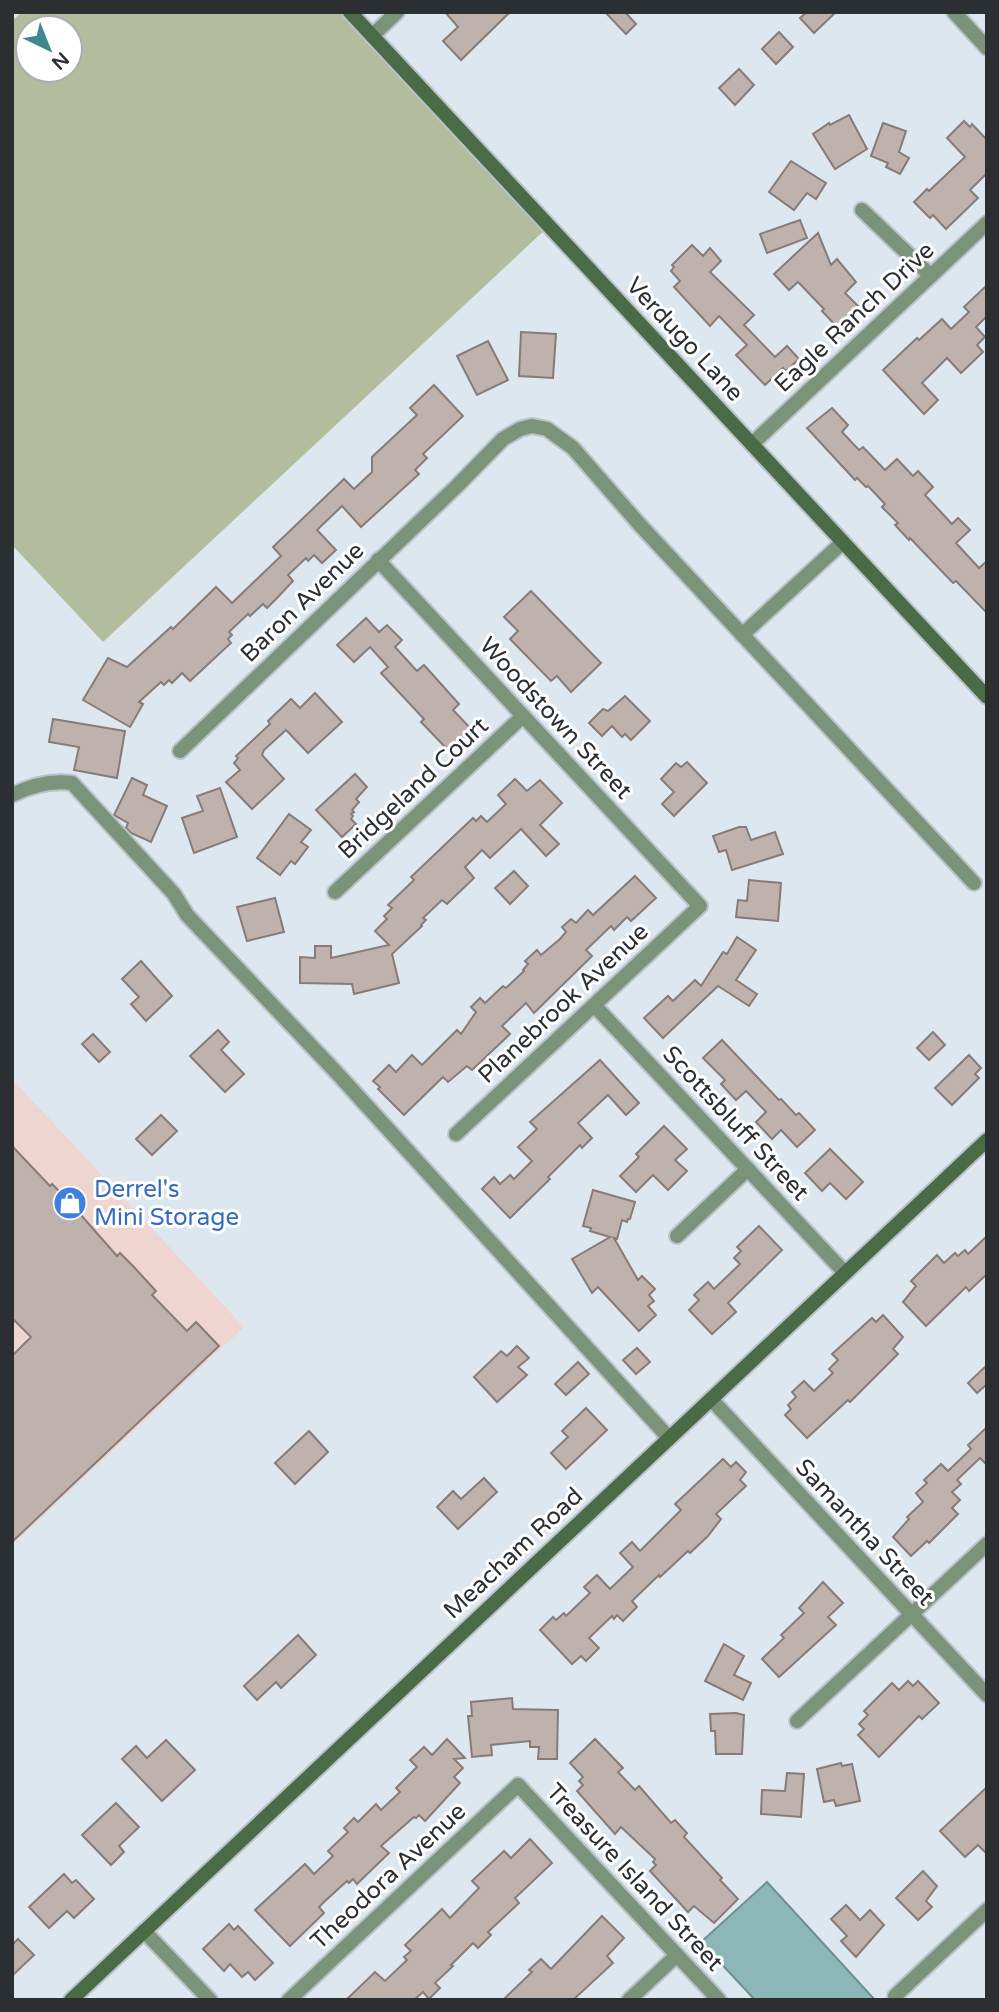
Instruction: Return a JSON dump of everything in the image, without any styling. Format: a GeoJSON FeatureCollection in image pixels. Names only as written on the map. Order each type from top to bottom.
{"type":"FeatureCollection","features":[{"type":"Feature","properties":{"kind":"street","name":"Verdugo Lane"},"geometry":{"type":"LineString","coordinates":[[350,12],[987,697]]}},
{"type":"Feature","properties":{"kind":"street"},"geometry":{"type":"LineString","coordinates":[[372,36],[397,12]]}},
{"type":"Feature","properties":{"kind":"street"},"geometry":{"type":"LineString","coordinates":[[954,13],[987,48]]}},
{"type":"Feature","properties":{"kind":"street"},"geometry":{"type":"LineString","coordinates":[[862,210],[931,276]]}},
{"type":"Feature","properties":{"kind":"street","name":"Eagle Ranch Drive"},"geometry":{"type":"LineString","coordinates":[[752,444],[987,223]]}},
{"type":"Feature","properties":{"kind":"street","name":"Baron Avenue"},"geometry":{"type":"LineString","coordinates":[[180,751],[503,439],[520,429],[532,426],[547,429],[572,448],[640,525],[974,883]]}},
{"type":"Feature","properties":{"kind":"street"},"geometry":{"type":"LineString","coordinates":[[742,635],[843,542]]}},
{"type":"Feature","properties":{"kind":"street","name":"Woodstown Street"},"geometry":{"type":"LineString","coordinates":[[378,560],[701,906]]}},
{"type":"Feature","properties":{"kind":"street","name":"Bridgeland Court"},"geometry":{"type":"LineString","coordinates":[[335,892],[523,716]]}},
{"type":"Feature","properties":{"kind":"street"},"geometry":{"type":"LineString","coordinates":[[12,794],[54,781],[72,783],[174,894],[187,915],[336,1072],[669,1438]]}},
{"type":"Feature","properties":{"kind":"street","name":"Planebrook Avenue"},"geometry":{"type":"LineString","coordinates":[[456,1134],[701,906]]}},
{"type":"Feature","properties":{"kind":"street","name":"Scottsbluff Street"},"geometry":{"type":"LineString","coordinates":[[594,1005],[845,1273]]}},
{"type":"Feature","properties":{"kind":"street","name":"Meacham Road"},"geometry":{"type":"LineString","coordinates":[[71,2000],[987,1140]]}},
{"type":"Feature","properties":{"kind":"street"},"geometry":{"type":"LineString","coordinates":[[677,1236],[748,1169]]}},
{"type":"Feature","properties":{"kind":"street","name":"Samantha Street"},"geometry":{"type":"LineString","coordinates":[[711,1399],[987,1695]]}},
{"type":"Feature","properties":{"kind":"street"},"geometry":{"type":"LineString","coordinates":[[797,1721],[987,1544]]}},
{"type":"Feature","properties":{"kind":"street","name":"Treasure Island Street"},"geometry":{"type":"LineString","coordinates":[[518,1785],[719,2000]]}},
{"type":"Feature","properties":{"kind":"street","name":"Theodora Avenue"},"geometry":{"type":"LineString","coordinates":[[289,2000],[518,1785]]}},
{"type":"Feature","properties":{"kind":"street"},"geometry":{"type":"LineString","coordinates":[[895,1996],[987,1910]]}},
{"type":"Feature","properties":{"kind":"street"},"geometry":{"type":"LineString","coordinates":[[144,1931],[210,2000]]}},
{"type":"Feature","properties":{"kind":"street"},"geometry":{"type":"LineString","coordinates":[[629,2000],[677,1955]]}},
{"type":"Feature","properties":{"kind":"shaded area"},"geometry":{"type":"Polygon","coordinates":[[[22,12],[348,12],[548,227],[103,642],[12,545],[12,21],[14,19],[14,84],[84,84],[84,14],[20,14],[22,12]]]}},
{"type":"Feature","properties":{"kind":"shaded area","name":"Derrel's Mini Storage"},"geometry":{"type":"Polygon","coordinates":[[[12,1079],[244,1327],[12,1545],[12,1079]]]}},
{"type":"Feature","properties":{"kind":"shaded area"},"geometry":{"type":"Polygon","coordinates":[[[767,1882],[875,2000],[755,2000],[701,1942],[767,1882]]]}},
{"type":"Feature","properties":{"kind":"building"},"geometry":{"type":"Polygon","coordinates":[[[445,12],[510,12],[461,60],[443,41],[458,27],[445,12]]]}},
{"type":"Feature","properties":{"kind":"building"},"geometry":{"type":"Polygon","coordinates":[[[605,12],[625,12],[636,24],[626,34],[605,12]]]}},
{"type":"Feature","properties":{"kind":"building"},"geometry":{"type":"Polygon","coordinates":[[[807,12],[836,12],[814,33],[800,18],[807,12]]]}},
{"type":"Feature","properties":{"kind":"building"},"geometry":{"type":"Polygon","coordinates":[[[779,32],[793,47],[776,64],[762,49],[779,32]]]}},
{"type":"Feature","properties":{"kind":"building"},"geometry":{"type":"Polygon","coordinates":[[[739,69],[754,85],[735,105],[719,88],[739,69]]]}},
{"type":"Feature","properties":{"kind":"building"},"geometry":{"type":"Polygon","coordinates":[[[849,115],[867,149],[835,169],[813,134],[829,123],[830,125],[849,115]]]}},
{"type":"Feature","properties":{"kind":"building"},"geometry":{"type":"Polygon","coordinates":[[[964,121],[970,127],[972,124],[987,140],[987,173],[970,190],[978,198],[946,229],[933,215],[930,218],[914,202],[965,157],[947,138],[964,121]]]}},
{"type":"Feature","properties":{"kind":"building"},"geometry":{"type":"Polygon","coordinates":[[[883,123],[906,131],[899,152],[909,158],[900,174],[886,167],[888,163],[871,156],[883,123]]]}},
{"type":"Feature","properties":{"kind":"building"},"geometry":{"type":"Polygon","coordinates":[[[791,161],[826,183],[816,199],[807,193],[794,210],[769,192],[791,161]]]}},
{"type":"Feature","properties":{"kind":"building"},"geometry":{"type":"Polygon","coordinates":[[[800,220],[807,238],[767,253],[760,234],[800,220]]]}},
{"type":"Feature","properties":{"kind":"building"},"geometry":{"type":"Polygon","coordinates":[[[818,233],[831,265],[837,259],[856,282],[845,293],[859,307],[838,328],[798,282],[789,290],[774,274],[818,233]]]}},
{"type":"Feature","properties":{"kind":"building"},"geometry":{"type":"Polygon","coordinates":[[[692,245],[703,256],[710,248],[721,261],[710,272],[754,315],[744,325],[775,357],[787,346],[799,359],[786,371],[783,368],[765,385],[736,355],[747,345],[719,316],[710,326],[674,287],[680,281],[671,271],[674,267],[672,265],[692,245]]]}},
{"type":"Feature","properties":{"kind":"building"},"geometry":{"type":"Polygon","coordinates":[[[987,285],[987,316],[976,327],[985,337],[977,345],[983,352],[961,373],[947,358],[922,383],[938,400],[924,414],[883,370],[942,319],[951,329],[969,312],[964,307],[987,285]]]}},
{"type":"Feature","properties":{"kind":"building"},"geometry":{"type":"Polygon","coordinates":[[[521,332],[556,334],[553,378],[519,376],[521,332]]]}},
{"type":"Feature","properties":{"kind":"building"},"geometry":{"type":"Polygon","coordinates":[[[488,341],[508,380],[477,395],[457,356],[488,341]]]}},
{"type":"Feature","properties":{"kind":"building"},"geometry":{"type":"Polygon","coordinates":[[[434,385],[463,416],[423,454],[427,458],[415,470],[419,474],[361,527],[342,506],[317,530],[336,550],[322,563],[314,555],[308,561],[306,558],[288,575],[293,581],[277,598],[267,608],[263,604],[250,616],[248,614],[229,632],[232,635],[228,639],[231,643],[190,681],[182,673],[172,683],[169,680],[164,685],[161,682],[139,702],[143,704],[130,727],[83,700],[108,658],[127,667],[171,627],[173,629],[216,587],[232,603],[281,556],[273,547],[344,479],[354,489],[372,472],[372,457],[417,415],[410,408],[434,385]]]}},
{"type":"Feature","properties":{"kind":"building"},"geometry":{"type":"Polygon","coordinates":[[[832,408],[848,425],[842,432],[859,450],[863,447],[885,470],[897,459],[913,476],[918,471],[933,487],[925,495],[952,524],[958,518],[970,530],[956,543],[979,568],[987,561],[987,613],[956,581],[953,583],[910,538],[909,540],[895,525],[898,523],[882,507],[885,504],[868,486],[857,478],[855,480],[807,428],[832,408]]]}},
{"type":"Feature","properties":{"kind":"building"},"geometry":{"type":"Polygon","coordinates":[[[531,591],[601,663],[571,692],[557,676],[551,681],[510,639],[518,631],[504,617],[531,591]]]}},
{"type":"Feature","properties":{"kind":"building"},"geometry":{"type":"Polygon","coordinates":[[[366,618],[379,632],[387,625],[402,640],[395,647],[417,671],[424,665],[459,704],[453,710],[472,730],[449,751],[421,722],[424,719],[381,673],[388,667],[370,647],[354,662],[337,645],[366,618]]]}},
{"type":"Feature","properties":{"kind":"building"},"geometry":{"type":"Polygon","coordinates":[[[315,693],[342,722],[308,753],[286,730],[264,750],[262,755],[284,779],[252,809],[226,782],[240,770],[234,763],[238,758],[236,756],[270,724],[268,721],[291,699],[300,708],[315,693]]]}},
{"type":"Feature","properties":{"kind":"building"},"geometry":{"type":"Polygon","coordinates":[[[625,696],[650,721],[631,740],[625,734],[622,737],[612,726],[602,736],[589,723],[603,709],[608,711],[625,696]]]}},
{"type":"Feature","properties":{"kind":"building"},"geometry":{"type":"Polygon","coordinates":[[[53,719],[125,731],[117,778],[74,770],[79,747],[49,742],[53,719]]]}},
{"type":"Feature","properties":{"kind":"building"},"geometry":{"type":"Polygon","coordinates":[[[687,762],[707,783],[674,816],[662,804],[674,792],[661,779],[676,763],[681,767],[687,762]]]}},
{"type":"Feature","properties":{"kind":"building"},"geometry":{"type":"Polygon","coordinates":[[[355,774],[367,787],[356,799],[359,802],[352,810],[354,812],[351,819],[356,824],[342,837],[316,810],[355,774]]]}},
{"type":"Feature","properties":{"kind":"building"},"geometry":{"type":"Polygon","coordinates":[[[132,778],[147,785],[143,795],[167,806],[151,842],[131,833],[126,828],[128,823],[114,815],[132,778]]]}},
{"type":"Feature","properties":{"kind":"building"},"geometry":{"type":"Polygon","coordinates":[[[515,779],[527,791],[540,780],[562,803],[540,825],[559,844],[546,856],[521,829],[490,858],[482,850],[465,867],[474,878],[447,904],[442,900],[423,918],[426,920],[422,926],[392,954],[399,983],[354,994],[352,984],[300,983],[300,957],[315,958],[315,946],[331,946],[331,958],[389,945],[375,931],[387,919],[384,916],[392,908],[388,905],[414,880],[411,877],[473,818],[476,821],[481,816],[487,822],[506,804],[498,795],[515,779]]]}},
{"type":"Feature","properties":{"kind":"building"},"geometry":{"type":"Polygon","coordinates":[[[220,788],[237,837],[194,853],[182,818],[203,811],[197,796],[220,788]]]}},
{"type":"Feature","properties":{"kind":"building"},"geometry":{"type":"Polygon","coordinates":[[[289,814],[311,830],[301,842],[308,847],[295,864],[291,861],[280,875],[257,858],[289,814]]]}},
{"type":"Feature","properties":{"kind":"building"},"geometry":{"type":"Polygon","coordinates":[[[746,827],[751,840],[775,832],[783,854],[732,870],[726,850],[719,852],[713,836],[746,827]]]}},
{"type":"Feature","properties":{"kind":"building"},"geometry":{"type":"Polygon","coordinates":[[[514,871],[528,886],[510,904],[495,888],[514,871]]]}},
{"type":"Feature","properties":{"kind":"building"},"geometry":{"type":"Polygon","coordinates":[[[635,876],[656,898],[631,921],[627,917],[614,930],[611,926],[586,950],[592,956],[534,1013],[526,1003],[502,1026],[510,1034],[472,1070],[467,1066],[448,1082],[443,1077],[404,1115],[378,1089],[380,1087],[373,1081],[389,1065],[396,1072],[412,1055],[422,1065],[457,1030],[461,1034],[476,1012],[471,1007],[480,998],[485,1003],[503,986],[506,988],[524,971],[528,964],[525,961],[537,950],[541,955],[560,939],[566,932],[562,927],[571,919],[576,923],[588,910],[593,915],[635,876]]]}},
{"type":"Feature","properties":{"kind":"building"},"geometry":{"type":"Polygon","coordinates":[[[749,880],[781,883],[778,921],[736,917],[738,900],[747,901],[749,880]]]}},
{"type":"Feature","properties":{"kind":"building"},"geometry":{"type":"Polygon","coordinates":[[[275,898],[284,932],[247,941],[237,907],[275,898]]]}},
{"type":"Feature","properties":{"kind":"building"},"geometry":{"type":"Polygon","coordinates":[[[737,937],[756,950],[736,980],[757,994],[749,1006],[718,986],[663,1038],[644,1018],[668,996],[673,1001],[695,980],[701,986],[723,952],[727,954],[737,937]]]}},
{"type":"Feature","properties":{"kind":"building"},"geometry":{"type":"Polygon","coordinates":[[[141,961],[172,996],[146,1021],[131,1004],[139,997],[122,979],[141,961]]]}},
{"type":"Feature","properties":{"kind":"building"},"geometry":{"type":"Polygon","coordinates":[[[218,1030],[229,1042],[221,1050],[244,1074],[225,1092],[190,1056],[218,1030]]]}},
{"type":"Feature","properties":{"kind":"building"},"geometry":{"type":"Polygon","coordinates":[[[933,1032],[945,1045],[929,1060],[917,1048],[933,1032]]]}},
{"type":"Feature","properties":{"kind":"building"},"geometry":{"type":"Polygon","coordinates":[[[93,1034],[110,1052],[99,1062],[82,1044],[93,1034]]]}},
{"type":"Feature","properties":{"kind":"building"},"geometry":{"type":"Polygon","coordinates":[[[722,1040],[779,1100],[796,1115],[799,1113],[815,1130],[797,1147],[781,1130],[772,1139],[756,1122],[766,1112],[746,1091],[736,1100],[721,1084],[725,1080],[703,1058],[722,1040]]]}},
{"type":"Feature","properties":{"kind":"building"},"geometry":{"type":"Polygon","coordinates":[[[969,1055],[981,1068],[975,1074],[979,1078],[952,1105],[935,1088],[969,1055]]]}},
{"type":"Feature","properties":{"kind":"building"},"geometry":{"type":"Polygon","coordinates":[[[600,1060],[639,1103],[626,1115],[608,1095],[578,1123],[592,1138],[582,1148],[580,1145],[510,1218],[482,1189],[494,1177],[500,1184],[510,1175],[514,1179],[532,1161],[518,1147],[537,1129],[530,1122],[600,1060]]]}},
{"type":"Feature","properties":{"kind":"building"},"geometry":{"type":"Polygon","coordinates":[[[161,1115],[177,1131],[152,1155],[136,1139],[161,1115]]]}},
{"type":"Feature","properties":{"kind":"building"},"geometry":{"type":"Polygon","coordinates":[[[664,1126],[687,1149],[675,1160],[687,1171],[668,1190],[653,1175],[636,1192],[620,1176],[639,1157],[636,1154],[664,1126]]]}},
{"type":"Feature","properties":{"kind":"building","name":"Derrel's Mini Storage"},"geometry":{"type":"Polygon","coordinates":[[[12,1146],[50,1186],[52,1184],[66,1198],[117,1256],[120,1253],[133,1266],[156,1291],[152,1295],[187,1331],[196,1322],[219,1346],[12,1542],[12,1356],[31,1337],[12,1318],[12,1146]]]}},
{"type":"Feature","properties":{"kind":"building"},"geometry":{"type":"Polygon","coordinates":[[[830,1149],[863,1182],[846,1199],[830,1183],[822,1191],[805,1173],[830,1149]]]}},
{"type":"Feature","properties":{"kind":"building"},"geometry":{"type":"Polygon","coordinates":[[[593,1190],[635,1202],[630,1219],[627,1222],[622,1220],[617,1239],[614,1238],[638,1280],[642,1276],[655,1289],[649,1295],[654,1301],[648,1306],[656,1315],[639,1331],[598,1287],[592,1293],[572,1259],[610,1237],[583,1226],[593,1190]]]}},
{"type":"Feature","properties":{"kind":"building"},"geometry":{"type":"Polygon","coordinates":[[[759,1226],[782,1250],[728,1303],[736,1312],[712,1334],[689,1310],[699,1300],[694,1295],[708,1282],[714,1289],[740,1264],[734,1258],[741,1251],[737,1247],[759,1226]]]}},
{"type":"Feature","properties":{"kind":"building"},"geometry":{"type":"Polygon","coordinates":[[[987,1236],[987,1274],[969,1291],[966,1287],[926,1326],[903,1302],[916,1286],[911,1281],[937,1255],[944,1263],[955,1253],[958,1256],[965,1250],[968,1254],[987,1236]]]}},
{"type":"Feature","properties":{"kind":"building"},"geometry":{"type":"Polygon","coordinates":[[[883,1315],[903,1337],[893,1349],[898,1354],[850,1402],[848,1400],[807,1438],[785,1415],[791,1409],[788,1405],[796,1397],[792,1392],[804,1381],[814,1391],[833,1373],[829,1369],[838,1360],[832,1354],[872,1318],[876,1322],[883,1315]]]}},
{"type":"Feature","properties":{"kind":"building"},"geometry":{"type":"Polygon","coordinates":[[[517,1346],[529,1358],[518,1367],[527,1375],[497,1402],[474,1377],[501,1351],[507,1356],[517,1346]]]}},
{"type":"Feature","properties":{"kind":"building"},"geometry":{"type":"Polygon","coordinates":[[[637,1348],[650,1362],[636,1374],[623,1360],[637,1348]]]}},
{"type":"Feature","properties":{"kind":"building"},"geometry":{"type":"Polygon","coordinates":[[[578,1362],[589,1374],[566,1395],[555,1384],[578,1362]]]}},
{"type":"Feature","properties":{"kind":"building"},"geometry":{"type":"Polygon","coordinates":[[[987,1365],[987,1384],[977,1393],[968,1383],[987,1365]]]}},
{"type":"Feature","properties":{"kind":"building"},"geometry":{"type":"Polygon","coordinates":[[[586,1408],[607,1430],[566,1469],[551,1453],[568,1437],[562,1431],[586,1408]]]}},
{"type":"Feature","properties":{"kind":"building"},"geometry":{"type":"Polygon","coordinates":[[[987,1427],[987,1465],[980,1458],[957,1480],[961,1484],[952,1492],[960,1500],[952,1508],[958,1514],[929,1543],[927,1541],[911,1556],[893,1537],[909,1519],[907,1517],[923,1502],[916,1493],[927,1483],[924,1480],[941,1464],[948,1471],[971,1449],[968,1445],[987,1427]]]}},
{"type":"Feature","properties":{"kind":"building"},"geometry":{"type":"Polygon","coordinates":[[[309,1431],[328,1452],[295,1484],[275,1463],[309,1431]]]}},
{"type":"Feature","properties":{"kind":"building"},"geometry":{"type":"Polygon","coordinates":[[[723,1459],[731,1467],[736,1462],[746,1472],[740,1480],[746,1486],[716,1514],[721,1519],[708,1536],[660,1577],[659,1575],[632,1601],[637,1607],[623,1621],[617,1615],[614,1619],[612,1616],[589,1638],[599,1648],[586,1661],[581,1656],[572,1664],[540,1630],[553,1617],[556,1620],[564,1613],[566,1616],[590,1593],[584,1587],[597,1575],[610,1589],[633,1567],[620,1553],[632,1542],[640,1551],[681,1510],[675,1504],[723,1459]]]}},
{"type":"Feature","properties":{"kind":"building"},"geometry":{"type":"Polygon","coordinates":[[[484,1478],[497,1492],[458,1529],[437,1507],[453,1491],[461,1499],[484,1478]]]}},
{"type":"Feature","properties":{"kind":"building"},"geometry":{"type":"Polygon","coordinates":[[[823,1582],[843,1603],[828,1617],[836,1625],[779,1677],[762,1659],[784,1638],[781,1635],[804,1613],[799,1608],[823,1582]]]}},
{"type":"Feature","properties":{"kind":"building"},"geometry":{"type":"Polygon","coordinates":[[[298,1635],[316,1655],[281,1688],[276,1682],[257,1700],[244,1686],[298,1635]]]}},
{"type":"Feature","properties":{"kind":"building"},"geometry":{"type":"Polygon","coordinates":[[[724,1644],[744,1656],[734,1675],[751,1683],[743,1700],[705,1681],[724,1644]]]}},
{"type":"Feature","properties":{"kind":"building"},"geometry":{"type":"Polygon","coordinates":[[[908,1681],[913,1686],[918,1681],[939,1703],[922,1719],[919,1716],[879,1757],[858,1735],[864,1729],[859,1724],[868,1715],[864,1711],[892,1683],[899,1690],[908,1681]]]}},
{"type":"Feature","properties":{"kind":"building"},"geometry":{"type":"Polygon","coordinates":[[[512,1698],[513,1709],[558,1710],[557,1759],[538,1759],[539,1747],[530,1747],[530,1741],[491,1745],[492,1755],[472,1757],[468,1716],[472,1716],[471,1702],[512,1698]]]}},
{"type":"Feature","properties":{"kind":"building"},"geometry":{"type":"Polygon","coordinates":[[[710,1714],[744,1715],[742,1754],[716,1754],[715,1731],[711,1731],[710,1714]]]}},
{"type":"Feature","properties":{"kind":"building"},"geometry":{"type":"Polygon","coordinates":[[[447,1739],[465,1758],[454,1759],[463,1768],[454,1777],[460,1783],[425,1821],[419,1815],[414,1817],[381,1846],[389,1853],[357,1884],[353,1879],[349,1883],[347,1881],[325,1901],[319,1907],[324,1913],[290,1946],[255,1910],[305,1864],[314,1874],[333,1856],[328,1851],[348,1832],[344,1828],[354,1818],[358,1822],[376,1804],[381,1810],[400,1792],[396,1788],[417,1767],[410,1760],[424,1747],[432,1755],[447,1739]]]}},
{"type":"Feature","properties":{"kind":"building"},"geometry":{"type":"Polygon","coordinates":[[[595,1739],[623,1768],[618,1772],[635,1790],[639,1786],[671,1823],[675,1820],[687,1833],[684,1837],[738,1899],[714,1923],[694,1906],[688,1912],[650,1871],[656,1865],[653,1862],[655,1859],[621,1827],[615,1834],[577,1791],[583,1785],[579,1781],[583,1777],[570,1763],[595,1739]]]}},
{"type":"Feature","properties":{"kind":"building"},"geometry":{"type":"Polygon","coordinates":[[[166,1740],[195,1770],[162,1801],[122,1759],[136,1746],[147,1758],[166,1740]]]}},
{"type":"Feature","properties":{"kind":"building"},"geometry":{"type":"Polygon","coordinates":[[[841,1763],[842,1766],[852,1764],[860,1801],[836,1806],[834,1800],[824,1802],[817,1769],[841,1763]]]}},
{"type":"Feature","properties":{"kind":"building"},"geometry":{"type":"Polygon","coordinates":[[[787,1773],[804,1774],[801,1817],[761,1814],[762,1790],[785,1791],[787,1773]]]}},
{"type":"Feature","properties":{"kind":"building"},"geometry":{"type":"Polygon","coordinates":[[[987,1787],[987,1854],[978,1845],[965,1857],[940,1831],[987,1787]]]}},
{"type":"Feature","properties":{"kind":"building"},"geometry":{"type":"Polygon","coordinates":[[[116,1803],[139,1827],[119,1846],[124,1852],[111,1865],[82,1835],[116,1803]]]}},
{"type":"Feature","properties":{"kind":"building"},"geometry":{"type":"Polygon","coordinates":[[[530,1839],[552,1863],[515,1898],[519,1903],[488,1932],[491,1935],[478,1948],[473,1943],[451,1965],[453,1966],[435,1983],[440,1988],[429,1999],[423,1992],[414,2000],[346,2000],[375,1972],[385,1981],[407,1960],[404,1957],[411,1951],[405,1945],[442,1909],[450,1918],[479,1888],[472,1881],[504,1851],[511,1858],[530,1839]]]}},
{"type":"Feature","properties":{"kind":"building"},"geometry":{"type":"Polygon","coordinates":[[[923,1871],[937,1886],[926,1901],[932,1907],[918,1920],[896,1898],[923,1871]]]}},
{"type":"Feature","properties":{"kind":"building"},"geometry":{"type":"Polygon","coordinates":[[[64,1874],[72,1883],[76,1880],[94,1899],[74,1918],[67,1911],[49,1928],[29,1907],[64,1874]]]}},
{"type":"Feature","properties":{"kind":"building"},"geometry":{"type":"Polygon","coordinates":[[[846,1905],[860,1920],[870,1910],[884,1925],[856,1957],[841,1941],[847,1936],[831,1919],[846,1905]]]}},
{"type":"Feature","properties":{"kind":"building"},"geometry":{"type":"Polygon","coordinates":[[[602,1916],[624,1938],[607,1956],[613,1963],[573,2000],[503,2000],[532,1972],[529,1970],[541,1959],[551,1969],[602,1916]]]}},
{"type":"Feature","properties":{"kind":"building"},"geometry":{"type":"Polygon","coordinates":[[[229,1924],[234,1930],[238,1926],[273,1963],[255,1980],[248,1972],[242,1977],[230,1964],[224,1971],[203,1949],[229,1924]]]}},
{"type":"Feature","properties":{"kind":"building"},"geometry":{"type":"Polygon","coordinates":[[[18,1939],[34,1955],[12,1976],[12,1945],[18,1939]]]}},
{"type":"Feature","properties":{"kind":"place","name":"Derrel's Mini Storage"},"geometry":{"type":"Point","coordinates":[70,1203]}}]}
